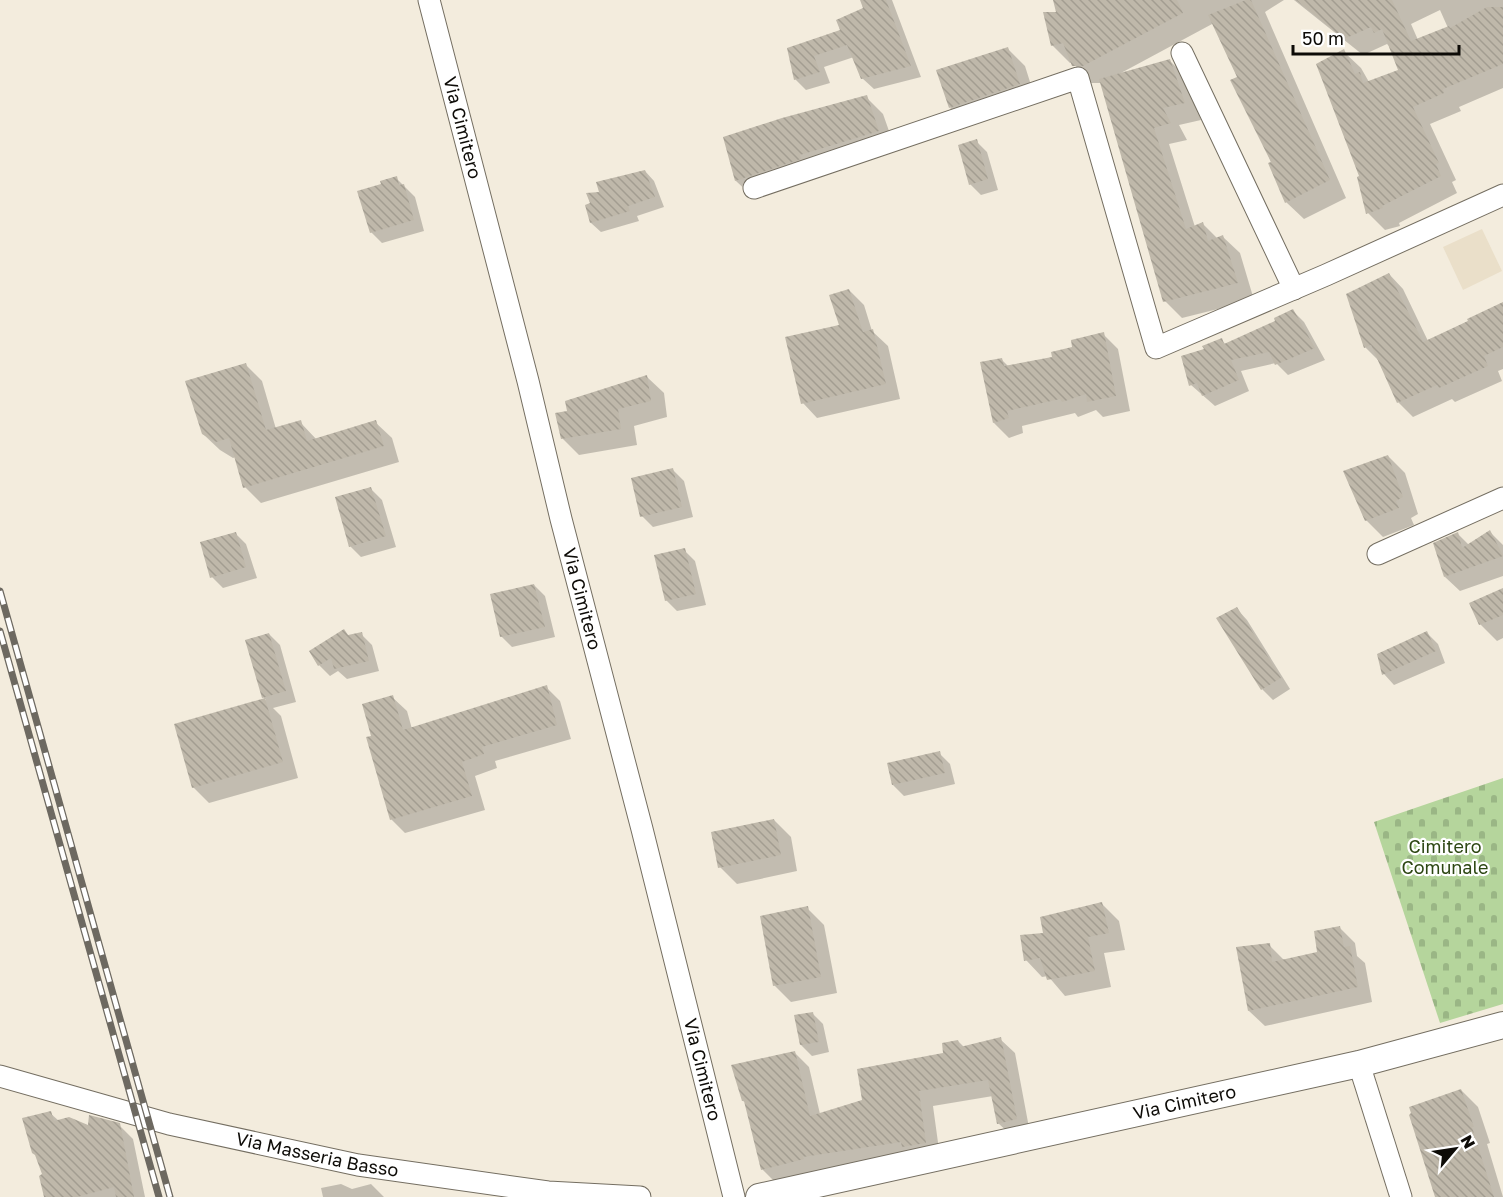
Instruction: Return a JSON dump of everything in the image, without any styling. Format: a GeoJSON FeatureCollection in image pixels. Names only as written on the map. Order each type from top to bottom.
{"type":"FeatureCollection","features":[{"type":"Feature","properties":{"kind":"street","name":"Via Cimitero"},"geometry":{"type":"LineString","coordinates":[[429,0],[734,1197]]}},
{"type":"Feature","properties":{"kind":"street"},"geometry":{"type":"LineString","coordinates":[[1182,52],[1294,289]]}},
{"type":"Feature","properties":{"kind":"street"},"geometry":{"type":"LineString","coordinates":[[754,188],[1078,78],[1156,348],[1503,195]]}},
{"type":"Feature","properties":{"kind":"street"},"geometry":{"type":"LineString","coordinates":[[1378,554],[1503,498]]}},
{"type":"Feature","properties":{"kind":"street","name":"Via Cimitero"},"geometry":{"type":"LineString","coordinates":[[759,1197],[1359,1064],[1503,1025]]}},
{"type":"Feature","properties":{"kind":"street"},"geometry":{"type":"LineString","coordinates":[[1359,1064],[1401,1197]]}},
{"type":"Feature","properties":{"kind":"street","name":"Via Masseria Basso"},"geometry":{"type":"LineString","coordinates":[[0,1076],[169,1124],[358,1165],[548,1192],[640,1197]]}},
{"type":"Feature","properties":{"kind":"shaded area"},"geometry":{"type":"Polygon","coordinates":[[[1482,229],[1502,271],[1463,290],[1443,247],[1482,229]]]}},
{"type":"Feature","properties":{"kind":"green space","name":"Cimitero Comunale"},"geometry":{"type":"Polygon","coordinates":[[[1503,778],[1503,1004],[1440,1023],[1374,822],[1503,778]]]}},
{"type":"Feature","properties":{"kind":"building"},"geometry":{"type":"Polygon","coordinates":[[[860,0],[886,0],[911,66],[861,79],[847,45],[814,56],[820,72],[794,80],[787,48],[840,30],[836,20],[863,8],[860,0]]]}},
{"type":"Feature","properties":{"kind":"building"},"geometry":{"type":"Polygon","coordinates":[[[1053,0],[1177,0],[1183,13],[1083,66],[1072,66],[1063,43],[1051,46],[1043,12],[1056,12],[1053,0]]]}},
{"type":"Feature","properties":{"kind":"building"},"geometry":{"type":"Polygon","coordinates":[[[1251,0],[1330,180],[1285,203],[1268,163],[1271,162],[1230,80],[1237,77],[1208,15],[1251,0]]]}},
{"type":"Feature","properties":{"kind":"building"},"geometry":{"type":"Polygon","coordinates":[[[1296,0],[1392,0],[1411,41],[1449,26],[1450,28],[1487,7],[1503,7],[1503,64],[1443,89],[1444,93],[1413,107],[1439,163],[1436,164],[1441,176],[1382,206],[1383,208],[1366,214],[1357,177],[1359,176],[1316,64],[1344,49],[1355,74],[1360,72],[1363,83],[1398,70],[1382,29],[1374,33],[1371,27],[1344,39],[1296,0]]]}},
{"type":"Feature","properties":{"kind":"building"},"geometry":{"type":"Polygon","coordinates":[[[1008,47],[1020,84],[949,108],[936,70],[1008,47]]]}},
{"type":"Feature","properties":{"kind":"building"},"geometry":{"type":"Polygon","coordinates":[[[1170,59],[1185,103],[1163,108],[1171,123],[1154,128],[1186,229],[1203,222],[1208,241],[1223,235],[1238,283],[1163,302],[1099,79],[1170,59]]]}},
{"type":"Feature","properties":{"kind":"building"},"geometry":{"type":"Polygon","coordinates":[[[867,95],[879,131],[800,155],[801,159],[735,181],[723,137],[867,95]]]}},
{"type":"Feature","properties":{"kind":"building"},"geometry":{"type":"Polygon","coordinates":[[[977,139],[988,179],[969,185],[958,145],[977,139]]]}},
{"type":"Feature","properties":{"kind":"building"},"geometry":{"type":"Polygon","coordinates":[[[645,170],[655,197],[628,206],[630,211],[590,223],[585,205],[590,203],[586,193],[599,192],[596,182],[645,170]]]}},
{"type":"Feature","properties":{"kind":"building"},"geometry":{"type":"Polygon","coordinates":[[[397,176],[399,185],[404,184],[414,220],[370,233],[357,191],[381,184],[380,181],[397,176]]]}},
{"type":"Feature","properties":{"kind":"building"},"geometry":{"type":"Polygon","coordinates":[[[1389,273],[1423,342],[1503,302],[1503,347],[1484,356],[1488,366],[1439,388],[1437,385],[1397,403],[1371,345],[1364,348],[1346,294],[1389,273]]]}},
{"type":"Feature","properties":{"kind":"building"},"geometry":{"type":"Polygon","coordinates":[[[849,289],[863,332],[873,329],[886,384],[801,404],[785,337],[839,325],[829,295],[849,289]]]}},
{"type":"Feature","properties":{"kind":"building"},"geometry":{"type":"Polygon","coordinates":[[[1293,309],[1315,348],[1275,365],[1269,352],[1231,360],[1239,380],[1202,396],[1197,383],[1189,386],[1181,356],[1204,349],[1202,346],[1222,338],[1224,344],[1275,321],[1274,318],[1293,309]]]}},
{"type":"Feature","properties":{"kind":"building"},"geometry":{"type":"Polygon","coordinates":[[[1104,332],[1116,396],[1087,402],[1086,394],[1062,402],[1060,399],[1007,411],[1009,418],[993,423],[980,362],[1002,358],[1004,366],[1052,357],[1051,352],[1072,347],[1071,340],[1104,332]]]}},
{"type":"Feature","properties":{"kind":"building"},"geometry":{"type":"Polygon","coordinates":[[[246,363],[266,430],[301,420],[307,441],[376,420],[384,446],[243,488],[229,438],[216,442],[202,434],[185,381],[246,363]]]}},
{"type":"Feature","properties":{"kind":"building"},"geometry":{"type":"Polygon","coordinates":[[[647,375],[651,401],[618,409],[621,429],[561,439],[555,413],[567,411],[565,401],[647,375]]]}},
{"type":"Feature","properties":{"kind":"building"},"geometry":{"type":"Polygon","coordinates":[[[1388,455],[1403,497],[1396,501],[1399,508],[1365,521],[1343,471],[1388,455]]]}},
{"type":"Feature","properties":{"kind":"building"},"geometry":{"type":"Polygon","coordinates":[[[673,468],[682,507],[640,517],[631,478],[673,468]]]}},
{"type":"Feature","properties":{"kind":"building"},"geometry":{"type":"Polygon","coordinates":[[[371,487],[386,536],[349,547],[335,497],[371,487]]]}},
{"type":"Feature","properties":{"kind":"building"},"geometry":{"type":"Polygon","coordinates":[[[1490,530],[1503,556],[1444,577],[1433,543],[1458,532],[1462,548],[1490,530]]]}},
{"type":"Feature","properties":{"kind":"building"},"geometry":{"type":"Polygon","coordinates":[[[236,532],[246,567],[210,578],[200,542],[236,532]]]}},
{"type":"Feature","properties":{"kind":"building"},"geometry":{"type":"Polygon","coordinates":[[[685,548],[696,594],[665,601],[654,555],[685,548]]]}},
{"type":"Feature","properties":{"kind":"building"},"geometry":{"type":"Polygon","coordinates":[[[534,584],[545,627],[500,637],[490,594],[534,584]]]}},
{"type":"Feature","properties":{"kind":"building"},"geometry":{"type":"Polygon","coordinates":[[[1503,588],[1503,615],[1479,625],[1469,603],[1503,588]]]}},
{"type":"Feature","properties":{"kind":"building"},"geometry":{"type":"Polygon","coordinates":[[[1237,607],[1281,678],[1261,690],[1216,618],[1237,607]]]}},
{"type":"Feature","properties":{"kind":"building"},"geometry":{"type":"Polygon","coordinates":[[[344,629],[348,635],[362,632],[369,661],[334,669],[331,658],[318,666],[309,651],[344,629]]]}},
{"type":"Feature","properties":{"kind":"building"},"geometry":{"type":"Polygon","coordinates":[[[1427,631],[1436,651],[1382,675],[1377,654],[1427,631]]]}},
{"type":"Feature","properties":{"kind":"building"},"geometry":{"type":"Polygon","coordinates":[[[269,633],[286,691],[262,698],[245,640],[269,633]]]}},
{"type":"Feature","properties":{"kind":"building"},"geometry":{"type":"Polygon","coordinates":[[[547,685],[557,725],[482,747],[484,754],[462,762],[472,796],[390,820],[366,737],[371,736],[362,704],[393,695],[403,730],[547,685]]]}},
{"type":"Feature","properties":{"kind":"building"},"geometry":{"type":"Polygon","coordinates":[[[265,698],[283,762],[192,788],[174,724],[265,698]]]}},
{"type":"Feature","properties":{"kind":"building"},"geometry":{"type":"Polygon","coordinates":[[[940,751],[945,773],[892,785],[887,763],[940,751]]]}},
{"type":"Feature","properties":{"kind":"building"},"geometry":{"type":"Polygon","coordinates":[[[774,819],[781,855],[718,868],[711,832],[774,819]]]}},
{"type":"Feature","properties":{"kind":"building"},"geometry":{"type":"Polygon","coordinates":[[[1102,902],[1109,933],[1088,937],[1095,971],[1047,980],[1040,958],[1024,961],[1020,935],[1043,933],[1040,917],[1102,902]]]}},
{"type":"Feature","properties":{"kind":"building"},"geometry":{"type":"Polygon","coordinates":[[[808,906],[821,977],[773,986],[760,916],[808,906]]]}},
{"type":"Feature","properties":{"kind":"building"},"geometry":{"type":"Polygon","coordinates":[[[1340,926],[1344,947],[1350,946],[1358,987],[1248,1011],[1236,947],[1270,943],[1272,962],[1317,952],[1314,931],[1340,926]]]}},
{"type":"Feature","properties":{"kind":"building"},"geometry":{"type":"Polygon","coordinates":[[[813,1012],[819,1042],[800,1045],[794,1015],[813,1012]]]}},
{"type":"Feature","properties":{"kind":"building"},"geometry":{"type":"Polygon","coordinates":[[[1001,1037],[1017,1119],[997,1124],[988,1080],[919,1091],[926,1143],[902,1147],[901,1142],[803,1157],[804,1159],[761,1170],[744,1101],[742,1101],[731,1065],[795,1051],[810,1116],[862,1100],[857,1069],[943,1053],[942,1043],[958,1040],[960,1047],[1001,1037]]]}},
{"type":"Feature","properties":{"kind":"building"},"geometry":{"type":"Polygon","coordinates":[[[1461,1089],[1494,1197],[1435,1197],[1409,1115],[1411,1113],[1409,1107],[1461,1089]]]}},
{"type":"Feature","properties":{"kind":"building"},"geometry":{"type":"Polygon","coordinates":[[[51,1111],[54,1121],[69,1117],[88,1125],[89,1115],[120,1123],[134,1197],[116,1197],[114,1187],[77,1197],[44,1197],[39,1176],[42,1174],[35,1155],[32,1153],[22,1118],[51,1111]]]}},
{"type":"Feature","properties":{"kind":"railway"},"geometry":{"type":"LineString","coordinates":[[0,591],[170,1197]]}},
{"type":"Feature","properties":{"kind":"railway"},"geometry":{"type":"LineString","coordinates":[[0,631],[159,1197]]}}]}
